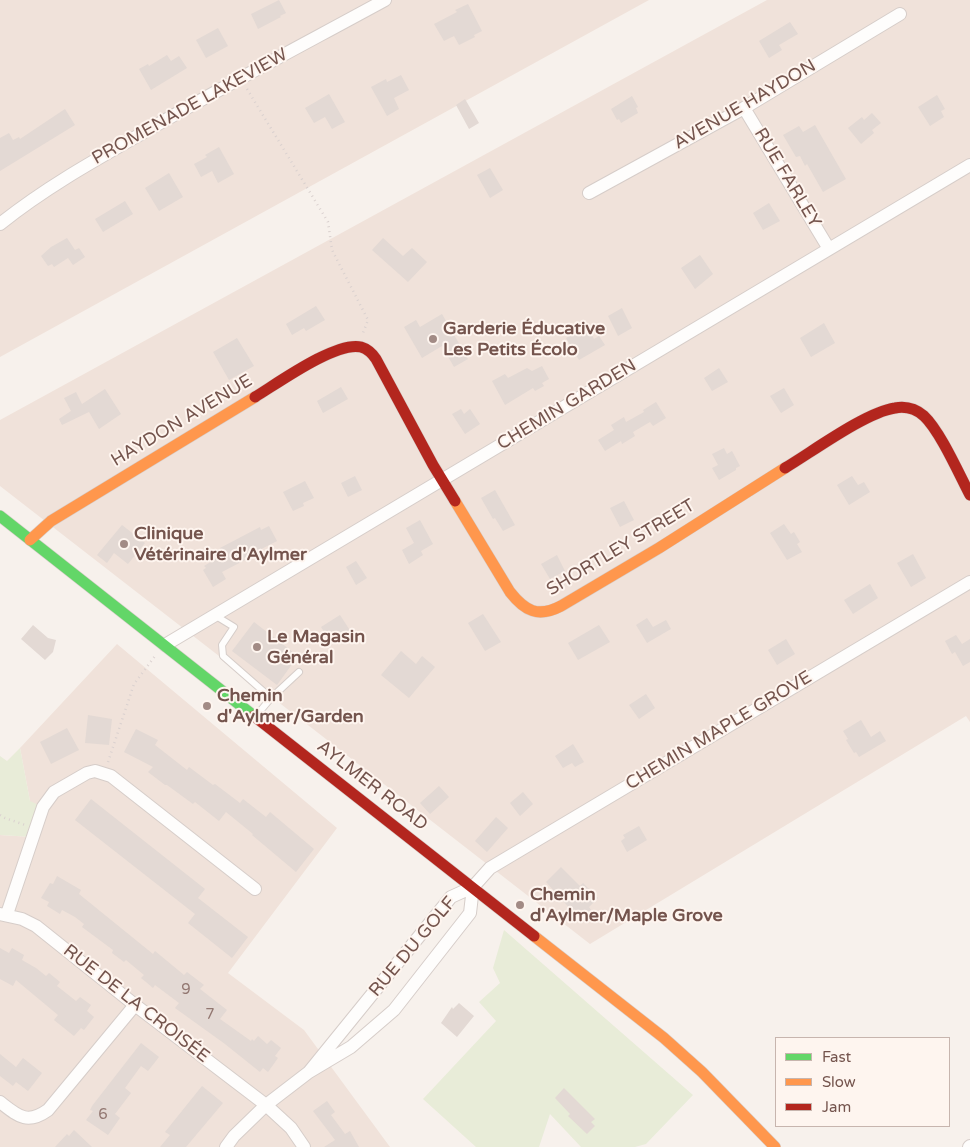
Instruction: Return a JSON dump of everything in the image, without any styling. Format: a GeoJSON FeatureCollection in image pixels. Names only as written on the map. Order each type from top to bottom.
{"type":"FeatureCollection","features":[{"type":"Feature","properties":{"kind":"street","name":"PROMENADE LAKEVIEW"},"geometry":{"type":"LineString","coordinates":[[0,224],[28,201],[68,176],[378,2]]}},
{"type":"Feature","properties":{"kind":"street","name":"AVENUE HAYDON"},"geometry":{"type":"LineString","coordinates":[[589,193],[744,108],[900,14]]}},
{"type":"Feature","properties":{"kind":"street","name":"RUE FARLEY"},"geometry":{"type":"LineString","coordinates":[[744,108],[829,249]]}},
{"type":"Feature","properties":{"kind":"street","name":"CHEMIN GARDEN"},"geometry":{"type":"LineString","coordinates":[[165,645],[970,165]]}},
{"type":"Feature","properties":{"kind":"street","name":"HAYDON AVENUE"},"geometry":{"type":"LineString","coordinates":[[30,540],[51,521],[294,373],[340,349],[349,346],[359,346]]}},
{"type":"Feature","properties":{"kind":"street","name":"SHORTLEY STREET"},"geometry":{"type":"LineString","coordinates":[[359,346],[368,350],[379,364],[442,479],[510,592],[520,604],[537,612],[553,610],[561,606],[659,548],[853,426],[882,411],[896,407],[910,408],[924,415],[932,425],[970,495]]}},
{"type":"Feature","properties":{"kind":"street","name":"AYLMER ROAD"},"geometry":{"type":"LineString","coordinates":[[0,516],[664,1038],[718,1088],[775,1147]]}},
{"type":"Feature","properties":{"kind":"street","name":"CHEMIN MAPLE GROVE"},"geometry":{"type":"LineString","coordinates":[[473,887],[490,868],[970,582]]}},
{"type":"Feature","properties":{"kind":"street"},"geometry":{"type":"LineString","coordinates":[[3,914],[43,807],[54,792],[87,773],[95,771],[111,776],[255,889]]}},
{"type":"Feature","properties":{"kind":"street","name":"RUE DU GOLF"},"geometry":{"type":"LineString","coordinates":[[309,1072],[451,897],[473,887]]}},
{"type":"Feature","properties":{"kind":"street","name":"RUE DU GOLF"},"geometry":{"type":"LineString","coordinates":[[226,1147],[234,1136],[266,1105],[309,1072],[351,1047],[394,1010],[470,913],[473,887]]}},
{"type":"Feature","properties":{"kind":"street","name":"RUE DE LA CROISÉE"},"geometry":{"type":"LineString","coordinates":[[3,914],[22,918],[36,926],[135,1005],[266,1105],[291,1128],[304,1147]]}},
{"type":"Feature","properties":{"kind":"street"},"geometry":{"type":"LineString","coordinates":[[0,1102],[21,1117],[31,1118],[40,1116],[48,1110],[135,1005]]}},
{"type":"Feature","properties":{"kind":"street","name":"AYLMER ROAD"},"geometry":{"type":"LineString","coordinates":[[718,1088],[760,1147]]}},
{"type":"Feature","properties":{"kind":"lane"},"geometry":{"type":"LineString","coordinates":[[215,615],[234,627],[222,645],[222,656],[271,698]]}},
{"type":"Feature","properties":{"kind":"lane"},"geometry":{"type":"LineString","coordinates":[[256,716],[271,698],[299,672]]}},
{"type":"Feature","properties":{"kind":"path"},"geometry":{"type":"LineString","coordinates":[[241,78],[328,222],[332,250],[368,320],[359,346]]}},
{"type":"Feature","properties":{"kind":"path"},"geometry":{"type":"LineString","coordinates":[[104,773],[134,684],[165,645]]}},
{"type":"Feature","properties":{"kind":"path"},"geometry":{"type":"LineString","coordinates":[[0,815],[36,828]]}},
{"type":"Feature","properties":{"kind":"shaded area"},"geometry":{"type":"Polygon","coordinates":[[[0,0],[649,0],[0,357],[0,0]]]}},
{"type":"Feature","properties":{"kind":"shaded area"},"geometry":{"type":"Polygon","coordinates":[[[767,0],[970,0],[970,722],[966,716],[590,944],[0,486],[0,420],[767,0]]]}},
{"type":"Feature","properties":{"kind":"shaded area"},"geometry":{"type":"Polygon","coordinates":[[[117,644],[337,828],[228,973],[304,1030],[390,1147],[0,1147],[0,835],[33,837],[30,801],[20,748],[117,644]]]}},
{"type":"Feature","properties":{"kind":"green space"},"geometry":{"type":"Polygon","coordinates":[[[20,748],[30,801],[43,807],[33,837],[0,835],[0,756],[7,761],[20,748]]]}},
{"type":"Feature","properties":{"kind":"green space"},"geometry":{"type":"Polygon","coordinates":[[[504,930],[693,1095],[646,1144],[635,1147],[581,1147],[550,1114],[539,1147],[476,1147],[423,1099],[496,1021],[479,1002],[500,983],[493,968],[504,930]]]}},
{"type":"Feature","properties":{"kind":"building"},"geometry":{"type":"Polygon","coordinates":[[[279,0],[286,13],[258,29],[251,14],[279,0]]]}},
{"type":"Feature","properties":{"kind":"building"},"geometry":{"type":"Polygon","coordinates":[[[468,4],[482,31],[459,45],[454,36],[444,41],[434,24],[468,4]]]}},
{"type":"Feature","properties":{"kind":"building"},"geometry":{"type":"Polygon","coordinates":[[[790,22],[798,34],[779,45],[782,50],[769,58],[759,41],[790,22]]]}},
{"type":"Feature","properties":{"kind":"building"},"geometry":{"type":"Polygon","coordinates":[[[218,28],[228,46],[206,58],[196,40],[218,28]]]}},
{"type":"Feature","properties":{"kind":"building"},"geometry":{"type":"Polygon","coordinates":[[[167,55],[171,61],[179,56],[187,68],[151,90],[139,69],[148,64],[149,66],[167,55]]]}},
{"type":"Feature","properties":{"kind":"building"},"geometry":{"type":"Polygon","coordinates":[[[401,75],[409,90],[394,98],[399,109],[387,116],[371,87],[386,79],[387,82],[401,75]]]}},
{"type":"Feature","properties":{"kind":"building"},"geometry":{"type":"Polygon","coordinates":[[[329,94],[345,122],[332,129],[325,117],[314,123],[305,108],[329,94]]]}},
{"type":"Feature","properties":{"kind":"building"},"geometry":{"type":"Polygon","coordinates":[[[937,95],[945,109],[941,111],[944,117],[930,126],[918,107],[937,95]]]}},
{"type":"Feature","properties":{"kind":"building"},"geometry":{"type":"Polygon","coordinates":[[[632,96],[638,107],[636,108],[638,113],[621,123],[619,119],[617,120],[611,109],[632,96]]]}},
{"type":"Feature","properties":{"kind":"building"},"geometry":{"type":"Polygon","coordinates":[[[465,99],[479,123],[469,129],[456,105],[465,99]]]}},
{"type":"Feature","properties":{"kind":"building"},"geometry":{"type":"Polygon","coordinates":[[[65,109],[75,125],[0,171],[0,138],[9,133],[13,140],[19,137],[20,139],[65,109]]]}},
{"type":"Feature","properties":{"kind":"building"},"geometry":{"type":"Polygon","coordinates":[[[872,113],[881,123],[872,130],[874,133],[861,144],[848,128],[862,117],[864,120],[872,113]]]}},
{"type":"Feature","properties":{"kind":"building"},"geometry":{"type":"Polygon","coordinates":[[[815,125],[846,179],[823,192],[807,164],[805,166],[800,156],[796,157],[783,135],[799,126],[803,132],[815,125]]]}},
{"type":"Feature","properties":{"kind":"building"},"geometry":{"type":"Polygon","coordinates":[[[219,147],[234,174],[218,183],[212,171],[201,177],[194,164],[207,157],[205,155],[219,147]]]}},
{"type":"Feature","properties":{"kind":"building"},"geometry":{"type":"Polygon","coordinates":[[[490,168],[503,190],[490,198],[477,175],[490,168]]]}},
{"type":"Feature","properties":{"kind":"building"},"geometry":{"type":"Polygon","coordinates":[[[169,173],[183,197],[159,211],[145,188],[169,173]]]}},
{"type":"Feature","properties":{"kind":"building"},"geometry":{"type":"Polygon","coordinates":[[[125,201],[133,214],[103,232],[95,219],[125,201]]]}},
{"type":"Feature","properties":{"kind":"building"},"geometry":{"type":"Polygon","coordinates":[[[769,203],[780,221],[763,230],[753,213],[769,203]]]}},
{"type":"Feature","properties":{"kind":"building"},"geometry":{"type":"Polygon","coordinates":[[[67,238],[75,250],[79,248],[85,257],[73,265],[68,258],[54,267],[52,264],[48,266],[41,256],[51,247],[67,238]]]}},
{"type":"Feature","properties":{"kind":"building"},"geometry":{"type":"Polygon","coordinates":[[[383,238],[403,256],[412,248],[427,262],[408,282],[372,250],[383,238]]]}},
{"type":"Feature","properties":{"kind":"building"},"geometry":{"type":"Polygon","coordinates":[[[700,255],[713,274],[695,289],[681,268],[700,255]]]}},
{"type":"Feature","properties":{"kind":"building"},"geometry":{"type":"Polygon","coordinates":[[[316,306],[325,320],[306,331],[304,328],[292,335],[286,324],[316,306]]]}},
{"type":"Feature","properties":{"kind":"building"},"geometry":{"type":"Polygon","coordinates":[[[622,308],[632,328],[618,336],[608,316],[622,308]]]}},
{"type":"Feature","properties":{"kind":"building","name":"Garderie Éducative Les Petits Écolo"},"geometry":{"type":"Polygon","coordinates":[[[442,314],[468,359],[454,367],[442,346],[422,358],[404,327],[416,320],[420,327],[442,314]]]}},
{"type":"Feature","properties":{"kind":"building"},"geometry":{"type":"Polygon","coordinates":[[[824,323],[835,343],[811,357],[800,338],[824,323]]]}},
{"type":"Feature","properties":{"kind":"building"},"geometry":{"type":"Polygon","coordinates":[[[587,326],[594,339],[599,336],[605,345],[579,360],[566,338],[587,326]]]}},
{"type":"Feature","properties":{"kind":"building"},"geometry":{"type":"Polygon","coordinates":[[[237,338],[254,366],[229,380],[213,352],[237,338]]]}},
{"type":"Feature","properties":{"kind":"building"},"geometry":{"type":"Polygon","coordinates":[[[542,366],[549,379],[542,383],[544,386],[535,391],[533,388],[505,405],[492,381],[505,374],[508,378],[527,368],[532,371],[542,366]]]}},
{"type":"Feature","properties":{"kind":"building"},"geometry":{"type":"Polygon","coordinates":[[[719,368],[728,382],[712,391],[704,378],[719,368]]]}},
{"type":"Feature","properties":{"kind":"building"},"geometry":{"type":"Polygon","coordinates":[[[341,387],[348,399],[323,413],[317,401],[341,387]]]}},
{"type":"Feature","properties":{"kind":"building"},"geometry":{"type":"Polygon","coordinates":[[[784,388],[794,405],[781,413],[770,396],[784,388]]]}},
{"type":"Feature","properties":{"kind":"building"},"geometry":{"type":"Polygon","coordinates":[[[105,389],[121,414],[99,429],[89,412],[62,425],[59,419],[71,411],[64,398],[76,392],[82,404],[105,389]]]}},
{"type":"Feature","properties":{"kind":"building"},"geometry":{"type":"Polygon","coordinates":[[[656,402],[666,418],[653,426],[650,422],[633,432],[635,436],[622,444],[621,441],[605,451],[598,440],[614,430],[611,425],[624,417],[626,422],[644,412],[643,410],[656,402]]]}},
{"type":"Feature","properties":{"kind":"building"},"geometry":{"type":"Polygon","coordinates":[[[461,409],[464,414],[470,409],[480,424],[465,434],[452,414],[461,409]]]}},
{"type":"Feature","properties":{"kind":"building"},"geometry":{"type":"Polygon","coordinates":[[[724,448],[727,454],[732,451],[740,466],[719,480],[712,468],[718,465],[712,454],[724,448]]]}},
{"type":"Feature","properties":{"kind":"building"},"geometry":{"type":"Polygon","coordinates":[[[355,476],[362,490],[348,497],[341,483],[355,476]]]}},
{"type":"Feature","properties":{"kind":"building"},"geometry":{"type":"Polygon","coordinates":[[[852,476],[858,485],[864,482],[870,492],[849,505],[837,485],[852,476]]]}},
{"type":"Feature","properties":{"kind":"building"},"geometry":{"type":"Polygon","coordinates":[[[305,481],[314,498],[303,503],[304,506],[293,511],[283,492],[305,481]]]}},
{"type":"Feature","properties":{"kind":"building"},"geometry":{"type":"Polygon","coordinates":[[[495,490],[515,525],[503,531],[495,518],[493,519],[481,498],[495,490]]]}},
{"type":"Feature","properties":{"kind":"building"},"geometry":{"type":"Polygon","coordinates":[[[624,501],[634,520],[620,527],[610,508],[624,501]]]}},
{"type":"Feature","properties":{"kind":"building"},"geometry":{"type":"Polygon","coordinates":[[[420,520],[433,544],[421,551],[423,555],[409,564],[402,550],[414,543],[406,528],[420,520]]]}},
{"type":"Feature","properties":{"kind":"building"},"geometry":{"type":"Polygon","coordinates":[[[784,524],[791,534],[794,532],[800,542],[797,544],[802,552],[787,560],[770,533],[784,524]]]}},
{"type":"Feature","properties":{"kind":"building","name":"Clinique Vétérinaire d'Aylmer"},"geometry":{"type":"Polygon","coordinates":[[[122,525],[145,543],[128,564],[114,553],[107,563],[97,555],[122,525]]]}},
{"type":"Feature","properties":{"kind":"building"},"geometry":{"type":"Polygon","coordinates":[[[269,526],[277,541],[222,572],[226,579],[213,587],[203,570],[206,568],[204,566],[224,554],[220,548],[260,527],[261,530],[269,526]]]}},
{"type":"Feature","properties":{"kind":"building"},"geometry":{"type":"Polygon","coordinates":[[[913,554],[926,578],[911,587],[897,563],[913,554]]]}},
{"type":"Feature","properties":{"kind":"building"},"geometry":{"type":"Polygon","coordinates":[[[557,555],[565,571],[550,579],[541,564],[557,555]]]}},
{"type":"Feature","properties":{"kind":"building"},"geometry":{"type":"Polygon","coordinates":[[[356,561],[367,578],[356,585],[346,567],[356,561]]]}},
{"type":"Feature","properties":{"kind":"building"},"geometry":{"type":"Polygon","coordinates":[[[870,584],[878,598],[853,614],[844,600],[870,584]]]}},
{"type":"Feature","properties":{"kind":"building"},"geometry":{"type":"Polygon","coordinates":[[[483,614],[501,642],[485,651],[468,623],[483,614]]]}},
{"type":"Feature","properties":{"kind":"building"},"geometry":{"type":"Polygon","coordinates":[[[340,615],[351,632],[332,644],[321,627],[340,615]]]}},
{"type":"Feature","properties":{"kind":"building"},"geometry":{"type":"Polygon","coordinates":[[[647,618],[653,627],[666,620],[671,629],[647,643],[636,625],[647,618]]]}},
{"type":"Feature","properties":{"kind":"building","name":"Le Magasin Général"},"geometry":{"type":"Polygon","coordinates":[[[254,622],[298,656],[277,685],[232,651],[254,622]]]}},
{"type":"Feature","properties":{"kind":"building"},"geometry":{"type":"Polygon","coordinates":[[[33,625],[48,638],[56,640],[53,652],[45,660],[21,639],[33,625]]]}},
{"type":"Feature","properties":{"kind":"building"},"geometry":{"type":"Polygon","coordinates":[[[599,625],[610,642],[578,660],[568,643],[599,625]]]}},
{"type":"Feature","properties":{"kind":"building"},"geometry":{"type":"Polygon","coordinates":[[[956,635],[962,644],[970,639],[970,662],[963,666],[955,652],[952,654],[945,641],[956,635]]]}},
{"type":"Feature","properties":{"kind":"building"},"geometry":{"type":"Polygon","coordinates":[[[786,639],[795,654],[777,665],[768,650],[786,639]]]}},
{"type":"Feature","properties":{"kind":"building"},"geometry":{"type":"Polygon","coordinates":[[[401,651],[416,664],[422,656],[435,667],[409,698],[381,675],[401,651]]]}},
{"type":"Feature","properties":{"kind":"building"},"geometry":{"type":"Polygon","coordinates":[[[646,694],[655,708],[639,719],[629,705],[646,694]]]}},
{"type":"Feature","properties":{"kind":"building"},"geometry":{"type":"Polygon","coordinates":[[[88,715],[112,719],[109,745],[85,743],[88,715]]]}},
{"type":"Feature","properties":{"kind":"building"},"geometry":{"type":"Polygon","coordinates":[[[861,720],[871,737],[880,731],[886,741],[859,757],[856,752],[854,753],[846,740],[848,739],[843,731],[861,720]]]}},
{"type":"Feature","properties":{"kind":"building"},"geometry":{"type":"Polygon","coordinates":[[[67,728],[79,750],[51,764],[40,742],[67,728]]]}},
{"type":"Feature","properties":{"kind":"building"},"geometry":{"type":"Polygon","coordinates":[[[136,729],[158,740],[155,745],[187,770],[189,767],[240,803],[243,799],[266,817],[270,812],[314,849],[296,872],[226,812],[219,821],[195,802],[193,804],[148,772],[153,767],[124,752],[136,729]]]}},
{"type":"Feature","properties":{"kind":"building"},"geometry":{"type":"Polygon","coordinates":[[[573,744],[584,762],[575,767],[572,763],[563,768],[555,756],[573,744]]]}},
{"type":"Feature","properties":{"kind":"building"},"geometry":{"type":"Polygon","coordinates":[[[439,786],[449,797],[430,814],[420,803],[439,786]]]}},
{"type":"Feature","properties":{"kind":"building"},"geometry":{"type":"Polygon","coordinates":[[[523,792],[533,804],[520,816],[510,803],[523,792]]]}},
{"type":"Feature","properties":{"kind":"building"},"geometry":{"type":"Polygon","coordinates":[[[91,799],[205,889],[198,898],[248,937],[232,958],[188,923],[195,914],[75,820],[91,799]]]}},
{"type":"Feature","properties":{"kind":"building"},"geometry":{"type":"Polygon","coordinates":[[[496,817],[508,828],[487,852],[475,841],[496,817]]]}},
{"type":"Feature","properties":{"kind":"building"},"geometry":{"type":"Polygon","coordinates":[[[639,826],[647,840],[627,852],[621,841],[625,838],[623,835],[639,826]]]}},
{"type":"Feature","properties":{"kind":"building"},"geometry":{"type":"Polygon","coordinates":[[[561,867],[580,886],[583,883],[598,898],[589,907],[591,910],[583,918],[576,911],[574,913],[546,882],[561,867]]]}},
{"type":"Feature","properties":{"kind":"building"},"geometry":{"type":"Polygon","coordinates":[[[57,876],[81,890],[79,894],[153,954],[155,951],[184,975],[187,972],[204,985],[200,989],[227,1010],[220,1019],[251,1041],[252,1039],[254,1041],[258,1036],[267,1044],[271,1040],[281,1048],[275,1056],[278,1058],[268,1072],[263,1068],[260,1072],[175,1008],[179,1003],[155,985],[153,988],[141,978],[144,975],[126,960],[124,962],[112,953],[113,950],[82,927],[84,924],[75,917],[62,910],[60,914],[47,906],[49,902],[41,898],[50,883],[53,884],[57,876]]]}},
{"type":"Feature","properties":{"kind":"building"},"geometry":{"type":"Polygon","coordinates":[[[0,948],[9,953],[12,948],[24,955],[22,960],[46,976],[49,973],[60,982],[57,986],[76,1001],[80,997],[91,1005],[87,1011],[94,1017],[84,1030],[81,1028],[74,1036],[54,1020],[58,1015],[16,980],[13,986],[0,979],[0,948]]]}},
{"type":"Feature","properties":{"kind":"building"},"geometry":{"type":"Polygon","coordinates":[[[459,1003],[474,1016],[457,1037],[441,1023],[452,1007],[453,1009],[459,1003]]]}},
{"type":"Feature","properties":{"kind":"building"},"geometry":{"type":"Polygon","coordinates":[[[141,1043],[159,1057],[148,1071],[141,1066],[125,1088],[131,1093],[115,1114],[120,1118],[108,1135],[86,1120],[93,1111],[90,1110],[92,1106],[141,1043]]]}},
{"type":"Feature","properties":{"kind":"building"},"geometry":{"type":"Polygon","coordinates":[[[0,1054],[16,1067],[23,1058],[42,1073],[28,1091],[16,1082],[13,1086],[0,1076],[0,1054]]]}},
{"type":"Feature","properties":{"kind":"building"},"geometry":{"type":"Polygon","coordinates":[[[202,1086],[223,1103],[186,1147],[160,1147],[170,1135],[165,1132],[202,1086]]]}},
{"type":"Feature","properties":{"kind":"building"},"geometry":{"type":"Polygon","coordinates":[[[564,1088],[595,1119],[591,1122],[595,1126],[587,1134],[568,1116],[570,1114],[555,1098],[564,1088]]]}},
{"type":"Feature","properties":{"kind":"building"},"geometry":{"type":"Polygon","coordinates":[[[327,1101],[335,1112],[331,1115],[345,1134],[350,1131],[359,1147],[324,1147],[335,1140],[313,1111],[327,1101]]]}},
{"type":"Feature","properties":{"kind":"building"},"geometry":{"type":"Polygon","coordinates":[[[74,1130],[92,1147],[55,1147],[67,1134],[69,1136],[74,1130]]]}},
{"type":"Feature","properties":{"kind":"traffic: fast"},"geometry":{"type":"LineString","coordinates":[[0,516],[254,716]]}},
{"type":"Feature","properties":{"kind":"traffic: slow"},"geometry":{"type":"LineString","coordinates":[[30,540],[51,521],[255,397]]}},
{"type":"Feature","properties":{"kind":"traffic: slow"},"geometry":{"type":"LineString","coordinates":[[455,501],[510,592],[521,604],[532,611],[545,612],[561,606],[659,548],[785,468]]}},
{"type":"Feature","properties":{"kind":"traffic: slow"},"geometry":{"type":"LineString","coordinates":[[534,936],[664,1038],[702,1072],[775,1147]]}},
{"type":"Feature","properties":{"kind":"traffic: jam"},"geometry":{"type":"LineString","coordinates":[[255,397],[323,356],[350,347],[366,349],[376,359],[433,465],[455,501]]}},
{"type":"Feature","properties":{"kind":"traffic: jam"},"geometry":{"type":"LineString","coordinates":[[785,468],[869,417],[899,407],[907,408],[921,414],[930,423],[943,442],[970,495]]}},
{"type":"Feature","properties":{"kind":"traffic: jam"},"geometry":{"type":"LineString","coordinates":[[254,716],[534,936]]}},
{"type":"Feature","properties":{"kind":"place","name":"Garderie Éducative Les Petits Écolo"},"geometry":{"type":"Point","coordinates":[433,339]}},
{"type":"Feature","properties":{"kind":"place","name":"Clinique Vétérinaire d'Aylmer"},"geometry":{"type":"Point","coordinates":[124,544]}},
{"type":"Feature","properties":{"kind":"place","name":"Le Magasin Général"},"geometry":{"type":"Point","coordinates":[257,647]}},
{"type":"Feature","properties":{"kind":"place","name":"Chemin d'Aylmer/Garden"},"geometry":{"type":"Point","coordinates":[207,706]}},
{"type":"Feature","properties":{"kind":"place","name":"Chemin d'Aylmer/Maple Grove"},"geometry":{"type":"Point","coordinates":[520,905]}}]}
